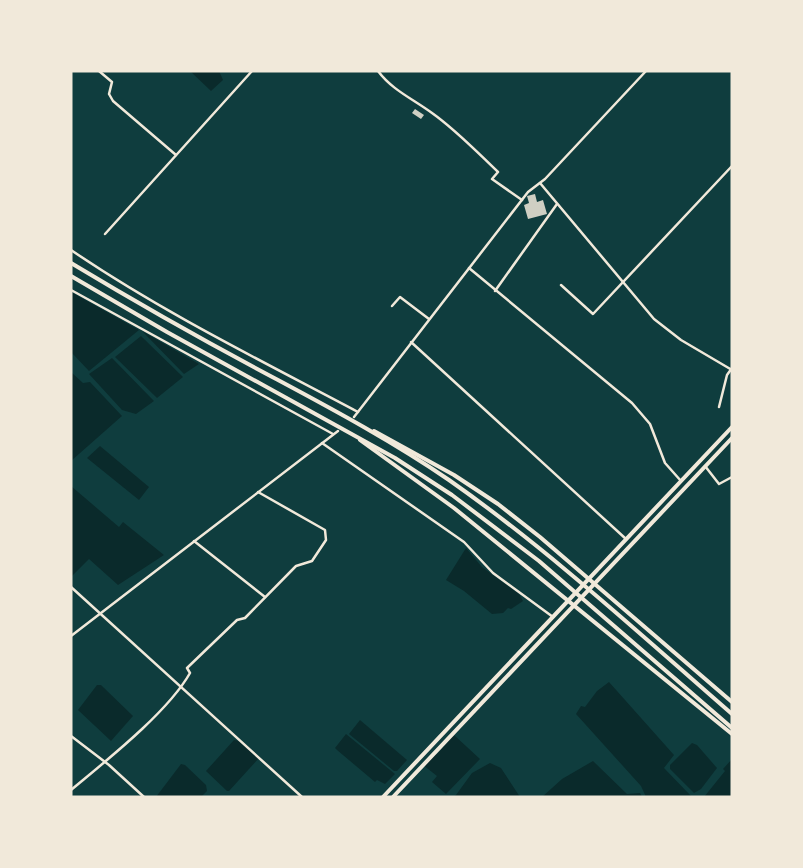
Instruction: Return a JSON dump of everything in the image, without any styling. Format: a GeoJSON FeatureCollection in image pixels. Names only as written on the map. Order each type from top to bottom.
{"type":"FeatureCollection","features":[{"type":"Feature","properties":{"kind":"main road"},"geometry":{"type":"LineString","coordinates":[[71,263],[145,307],[454,475],[498,504],[732,702]]}},
{"type":"Feature","properties":{"kind":"main road"},"geometry":{"type":"LineString","coordinates":[[71,276],[150,323],[395,458],[452,495],[539,561],[732,728]]}},
{"type":"Feature","properties":{"kind":"main road"},"geometry":{"type":"LineString","coordinates":[[337,411],[447,479],[502,519],[547,555],[732,714]]}},
{"type":"Feature","properties":{"kind":"main road"},"geometry":{"type":"LineString","coordinates":[[333,423],[417,480],[574,604],[676,691],[732,734]]}},
{"type":"Feature","properties":{"kind":"main road"},"geometry":{"type":"LineString","coordinates":[[383,797],[732,427]]}},
{"type":"Feature","properties":{"kind":"main road"},"geometry":{"type":"LineString","coordinates":[[393,797],[732,438]]}},
{"type":"Feature","properties":{"kind":"street"},"geometry":{"type":"LineString","coordinates":[[99,71],[112,82],[109,94],[113,101],[176,155]]}},
{"type":"Feature","properties":{"kind":"street"},"geometry":{"type":"LineString","coordinates":[[105,234],[252,71]]}},
{"type":"Feature","properties":{"kind":"street"},"geometry":{"type":"LineString","coordinates":[[378,71],[389,86],[433,113],[460,136],[498,172],[492,179],[522,200]]}},
{"type":"Feature","properties":{"kind":"street"},"geometry":{"type":"LineString","coordinates":[[354,417],[522,200],[646,71]]}},
{"type":"Feature","properties":{"kind":"street"},"geometry":{"type":"LineString","coordinates":[[561,285],[594,314],[732,166]]}},
{"type":"Feature","properties":{"kind":"street"},"geometry":{"type":"LineString","coordinates":[[540,183],[654,319],[681,340],[731,369],[719,406]]}},
{"type":"Feature","properties":{"kind":"street"},"geometry":{"type":"LineString","coordinates":[[495,291],[557,204]]}},
{"type":"Feature","properties":{"kind":"street"},"geometry":{"type":"LineString","coordinates":[[71,250],[102,271],[188,320],[358,412]]}},
{"type":"Feature","properties":{"kind":"street"},"geometry":{"type":"LineString","coordinates":[[469,268],[632,403],[650,424],[665,463],[681,481]]}},
{"type":"Feature","properties":{"kind":"street"},"geometry":{"type":"LineString","coordinates":[[71,290],[333,434]]}},
{"type":"Feature","properties":{"kind":"street"},"geometry":{"type":"LineString","coordinates":[[392,306],[400,297],[429,319]]}},
{"type":"Feature","properties":{"kind":"street"},"geometry":{"type":"LineString","coordinates":[[411,342],[626,539]]}},
{"type":"Feature","properties":{"kind":"street"},"geometry":{"type":"LineString","coordinates":[[71,636],[338,431]]}},
{"type":"Feature","properties":{"kind":"street"},"geometry":{"type":"LineString","coordinates":[[322,443],[464,542],[493,573],[553,616]]}},
{"type":"Feature","properties":{"kind":"street"},"geometry":{"type":"LineString","coordinates":[[705,466],[719,484],[732,477]]}},
{"type":"Feature","properties":{"kind":"street"},"geometry":{"type":"LineString","coordinates":[[71,790],[104,762],[182,688],[190,673],[187,668],[237,620],[245,618],[296,566],[312,561],[326,540],[326,530],[258,492]]}},
{"type":"Feature","properties":{"kind":"street"},"geometry":{"type":"LineString","coordinates":[[194,541],[265,597]]}},
{"type":"Feature","properties":{"kind":"street"},"geometry":{"type":"LineString","coordinates":[[71,587],[302,797]]}},
{"type":"Feature","properties":{"kind":"street"},"geometry":{"type":"LineString","coordinates":[[71,736],[144,797]]}},
{"type":"Feature","properties":{"kind":"water"},"geometry":{"type":"Polygon","coordinates":[[[190,71],[219,71],[223,80],[211,91],[190,71]]]}},
{"type":"Feature","properties":{"kind":"water"},"geometry":{"type":"Polygon","coordinates":[[[71,292],[139,330],[89,371],[71,352],[71,292]]]}},
{"type":"Feature","properties":{"kind":"water"},"geometry":{"type":"Polygon","coordinates":[[[142,331],[199,364],[184,374],[142,331]]]}},
{"type":"Feature","properties":{"kind":"water"},"geometry":{"type":"Polygon","coordinates":[[[141,336],[183,377],[157,398],[115,357],[141,336]]]}},
{"type":"Feature","properties":{"kind":"water"},"geometry":{"type":"Polygon","coordinates":[[[112,358],[154,401],[136,414],[122,410],[89,374],[112,358]]]}},
{"type":"Feature","properties":{"kind":"water"},"geometry":{"type":"Polygon","coordinates":[[[71,372],[83,383],[90,382],[122,416],[71,461],[71,372]]]}},
{"type":"Feature","properties":{"kind":"water"},"geometry":{"type":"Polygon","coordinates":[[[100,446],[149,487],[139,500],[87,458],[100,446]]]}},
{"type":"Feature","properties":{"kind":"water"},"geometry":{"type":"Polygon","coordinates":[[[71,486],[119,527],[123,522],[164,555],[118,585],[89,559],[71,577],[71,486]]]}},
{"type":"Feature","properties":{"kind":"water"},"geometry":{"type":"Polygon","coordinates":[[[466,548],[482,567],[519,594],[523,601],[511,609],[508,608],[503,613],[492,614],[464,591],[446,580],[466,548]]]}},
{"type":"Feature","properties":{"kind":"water"},"geometry":{"type":"Polygon","coordinates":[[[609,682],[674,755],[664,768],[692,797],[646,797],[641,786],[576,714],[581,706],[585,707],[597,691],[609,682]]]}},
{"type":"Feature","properties":{"kind":"water"},"geometry":{"type":"Polygon","coordinates":[[[97,685],[101,685],[133,716],[111,741],[78,710],[97,685]]]}},
{"type":"Feature","properties":{"kind":"water"},"geometry":{"type":"Polygon","coordinates":[[[360,720],[407,760],[397,771],[394,771],[349,734],[360,720]]]}},
{"type":"Feature","properties":{"kind":"water"},"geometry":{"type":"Polygon","coordinates":[[[346,734],[395,774],[385,784],[377,780],[375,782],[335,748],[346,734]]]}},
{"type":"Feature","properties":{"kind":"water"},"geometry":{"type":"Polygon","coordinates":[[[454,735],[480,759],[446,794],[432,782],[437,776],[423,765],[438,753],[454,735]]]}},
{"type":"Feature","properties":{"kind":"water"},"geometry":{"type":"Polygon","coordinates":[[[234,740],[240,741],[259,758],[227,791],[206,771],[234,740]]]}},
{"type":"Feature","properties":{"kind":"water"},"geometry":{"type":"Polygon","coordinates":[[[692,743],[697,745],[717,768],[701,789],[694,793],[670,769],[670,765],[692,743]]]}},
{"type":"Feature","properties":{"kind":"water"},"geometry":{"type":"Polygon","coordinates":[[[732,759],[732,797],[704,797],[725,771],[723,769],[732,759]]]}},
{"type":"Feature","properties":{"kind":"water"},"geometry":{"type":"Polygon","coordinates":[[[593,761],[627,794],[640,793],[642,797],[542,797],[562,779],[593,761]]]}},
{"type":"Feature","properties":{"kind":"water"},"geometry":{"type":"Polygon","coordinates":[[[490,763],[501,768],[520,797],[453,797],[472,773],[490,763]]]}},
{"type":"Feature","properties":{"kind":"water"},"geometry":{"type":"Polygon","coordinates":[[[181,764],[185,765],[206,785],[207,791],[201,797],[156,797],[181,764]]]}},
{"type":"Feature","properties":{"kind":"building"},"geometry":{"type":"Polygon","coordinates":[[[415,109],[424,115],[421,119],[412,113],[415,109]]]}},
{"type":"Feature","properties":{"kind":"building"},"geometry":{"type":"Polygon","coordinates":[[[535,194],[537,202],[543,200],[547,214],[528,219],[524,205],[529,203],[527,196],[535,194]]]}}]}
